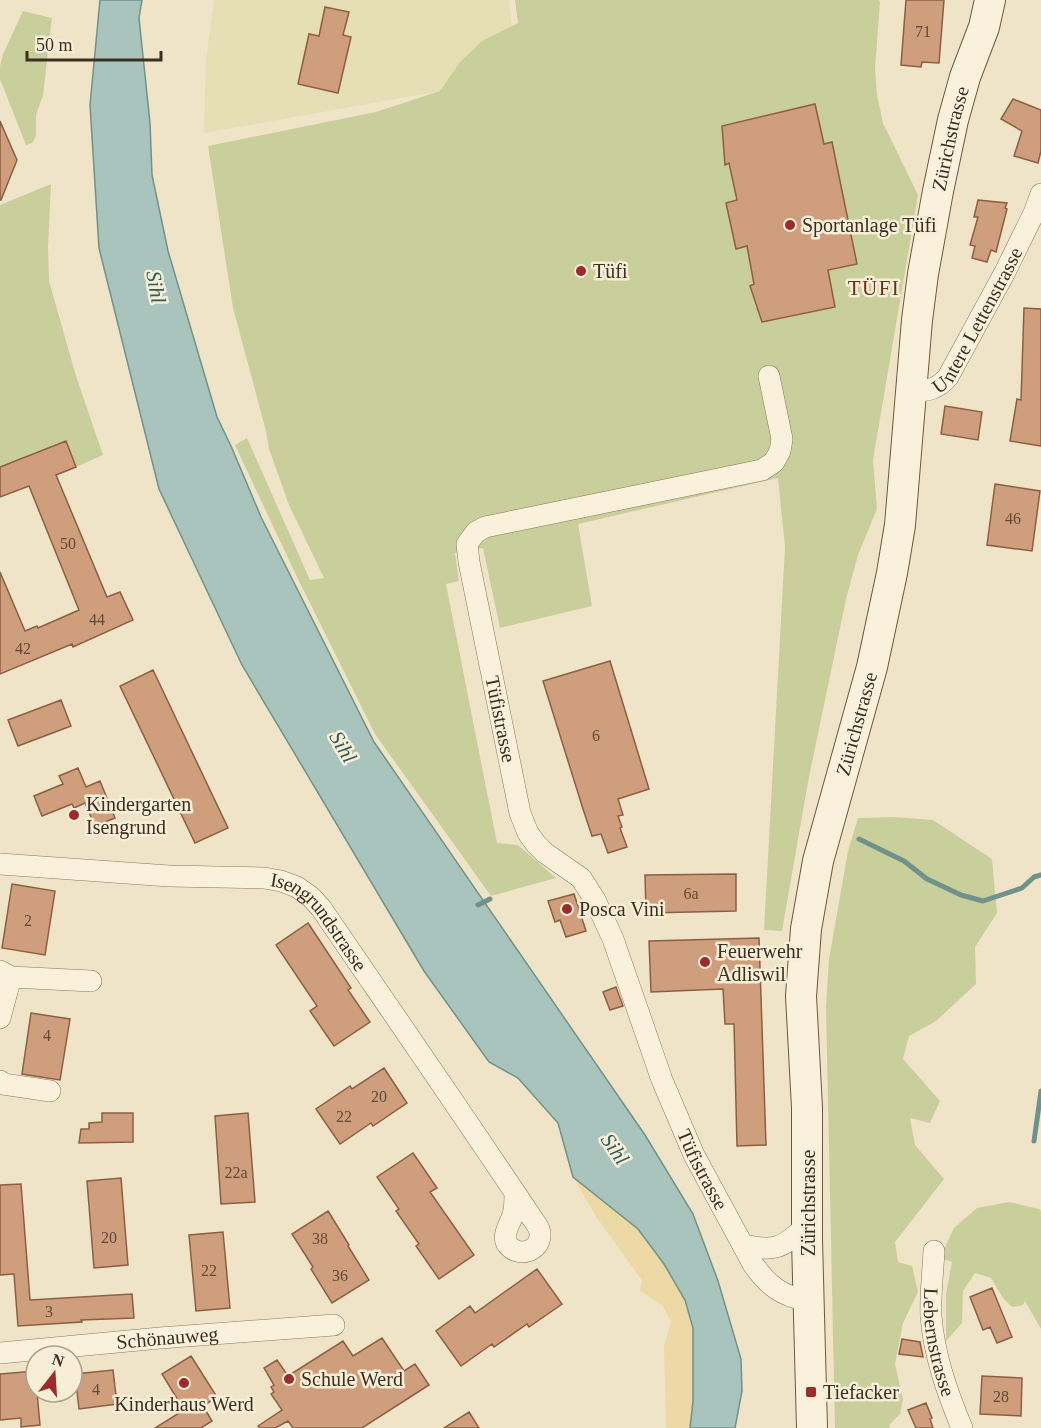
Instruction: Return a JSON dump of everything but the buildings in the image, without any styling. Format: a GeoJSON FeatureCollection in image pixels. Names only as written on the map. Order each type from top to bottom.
{"type":"FeatureCollection","features":[{"type":"Feature","properties":{"kind":"main road","name":"Zürichstrasse"},"geometry":{"type":"LineString","coordinates":[[812,1428],[808,1301],[807,1108],[801,996],[806,929],[818,861],[872,667],[890,583],[900,525],[917,320],[938,191],[953,120],[966,77],[987,14],[1001,0]]}},
{"type":"Feature","properties":{"kind":"street","name":"Untere Lettenstrasse"},"geometry":{"type":"LineString","coordinates":[[911,391],[928,391],[944,382],[948,377],[1005,272],[1041,194]]}},
{"type":"Feature","properties":{"kind":"street","name":"Tüfistrasse"},"geometry":{"type":"LineString","coordinates":[[769,376],[782,439],[780,451],[774,462],[762,470],[485,527],[476,532],[467,544],[520,813],[528,833],[545,852],[581,878],[595,900],[613,939],[662,1080],[694,1155],[762,1278],[792,1298],[808,1301]]}},
{"type":"Feature","properties":{"kind":"street","name":"Isengrundstrasse"},"geometry":{"type":"LineString","coordinates":[[0,864],[169,876],[264,878],[297,887],[321,908],[515,1192]]}},
{"type":"Feature","properties":{"kind":"street"},"geometry":{"type":"LineString","coordinates":[[0,1018],[5,974],[91,981]]}},
{"type":"Feature","properties":{"kind":"street"},"geometry":{"type":"LineString","coordinates":[[0,1081],[3,1084],[50,1091]]}},
{"type":"Feature","properties":{"kind":"street"},"geometry":{"type":"LineString","coordinates":[[743,1245],[772,1249],[779,1247],[807,1226]]}},
{"type":"Feature","properties":{"kind":"street","name":"Lebernstrasse"},"geometry":{"type":"LineString","coordinates":[[934,1251],[931,1314],[934,1341],[940,1370],[962,1428]]}},
{"type":"Feature","properties":{"kind":"street","name":"Schönauweg"},"geometry":{"type":"LineString","coordinates":[[0,1353],[334,1325]]}},
{"type":"Feature","properties":{"kind":"shaded area"},"geometry":{"type":"Polygon","coordinates":[[[214,0],[509,0],[512,26],[482,41],[460,62],[441,91],[204,133],[206,60],[214,0]]]}},
{"type":"Feature","properties":{"kind":"green space"},"geometry":{"type":"Polygon","coordinates":[[[515,0],[879,0],[880,2],[875,69],[877,95],[883,123],[918,195],[873,460],[877,509],[858,555],[846,599],[808,782],[782,931],[764,930],[785,547],[778,478],[578,524],[592,606],[500,628],[483,548],[455,553],[459,581],[446,584],[497,843],[518,845],[556,878],[491,896],[375,734],[235,445],[247,438],[310,580],[324,578],[289,505],[269,449],[233,308],[208,146],[376,112],[440,91],[460,62],[482,41],[518,23],[515,0]]]}},
{"type":"Feature","properties":{"kind":"green space"},"geometry":{"type":"Polygon","coordinates":[[[23,11],[52,18],[43,95],[36,115],[36,136],[32,143],[26,145],[0,79],[3,54],[23,11]]]}},
{"type":"Feature","properties":{"kind":"green space"},"geometry":{"type":"Polygon","coordinates":[[[51,184],[49,281],[76,376],[103,455],[76,467],[66,441],[0,467],[0,205],[51,184]]]}},
{"type":"Feature","properties":{"kind":"green space"},"geometry":{"type":"Polygon","coordinates":[[[894,817],[933,820],[992,859],[997,913],[975,947],[976,984],[936,1021],[909,1036],[903,1059],[940,1101],[930,1123],[910,1118],[915,1145],[944,1179],[895,1242],[898,1262],[912,1266],[918,1292],[903,1323],[895,1364],[903,1399],[900,1414],[889,1425],[890,1428],[835,1428],[826,1007],[829,959],[848,851],[858,818],[894,817]]]}},
{"type":"Feature","properties":{"kind":"green space"},"geometry":{"type":"Polygon","coordinates":[[[1009,1202],[1041,1211],[1041,1329],[1025,1301],[1023,1305],[1012,1307],[1003,1298],[991,1278],[975,1273],[963,1291],[962,1323],[946,1341],[946,1294],[952,1262],[940,1258],[954,1228],[977,1208],[1009,1202]]]}},
{"type":"Feature","properties":{"kind":"sand"},"geometry":{"type":"Polygon","coordinates":[[[573,1177],[638,1229],[664,1264],[685,1300],[693,1328],[693,1401],[690,1428],[666,1428],[664,1346],[671,1322],[662,1305],[640,1291],[642,1280],[597,1218],[573,1177]]]}},
{"type":"Feature","properties":{"kind":"water","name":"Sihl"},"geometry":{"type":"Polygon","coordinates":[[[100,0],[142,0],[139,18],[150,123],[152,175],[168,251],[217,417],[261,517],[374,742],[645,1135],[693,1214],[718,1281],[741,1359],[742,1391],[735,1428],[690,1428],[693,1401],[693,1328],[685,1300],[664,1264],[638,1229],[573,1177],[558,1123],[518,1078],[489,1062],[424,971],[242,665],[159,489],[99,248],[90,105],[100,0]]]}},
{"type":"Feature","properties":{"kind":"waterway"},"geometry":{"type":"LineString","coordinates":[[859,839],[904,861],[927,879],[961,895],[983,901],[1022,888],[1034,877],[1041,875]]}},
{"type":"Feature","properties":{"kind":"waterway"},"geometry":{"type":"LineString","coordinates":[[478,905],[490,899]]}},
{"type":"Feature","properties":{"kind":"waterway"},"geometry":{"type":"LineString","coordinates":[[1034,1141],[1041,1091]]}},
{"type":"Feature","properties":{"kind":"place","name":"Sportanlage Tüfi"},"geometry":{"type":"Point","coordinates":[790,225]}},
{"type":"Feature","properties":{"kind":"place","name":"Tüfi"},"geometry":{"type":"Point","coordinates":[581,271]}},
{"type":"Feature","properties":{"kind":"place","name":"Kindergarten Isengrund"},"geometry":{"type":"Point","coordinates":[74,815]}},
{"type":"Feature","properties":{"kind":"place","name":"Posca Vini"},"geometry":{"type":"Point","coordinates":[567,909]}},
{"type":"Feature","properties":{"kind":"place","name":"Feuerwehr Adliswil"},"geometry":{"type":"Point","coordinates":[705,962]}},
{"type":"Feature","properties":{"kind":"place","name":"Schule Werd"},"geometry":{"type":"Point","coordinates":[289,1379]}},
{"type":"Feature","properties":{"kind":"place","name":"Kinderhaus Werd"},"geometry":{"type":"Point","coordinates":[184,1383]}},
{"type":"Feature","properties":{"kind":"place","name":"Tiefacker"},"geometry":{"type":"Point","coordinates":[811,1392]}},
{"type":"Feature","properties":{"kind":"district","name":"TÜFI"},"geometry":{"type":"Point","coordinates":[874,288]}}]}
